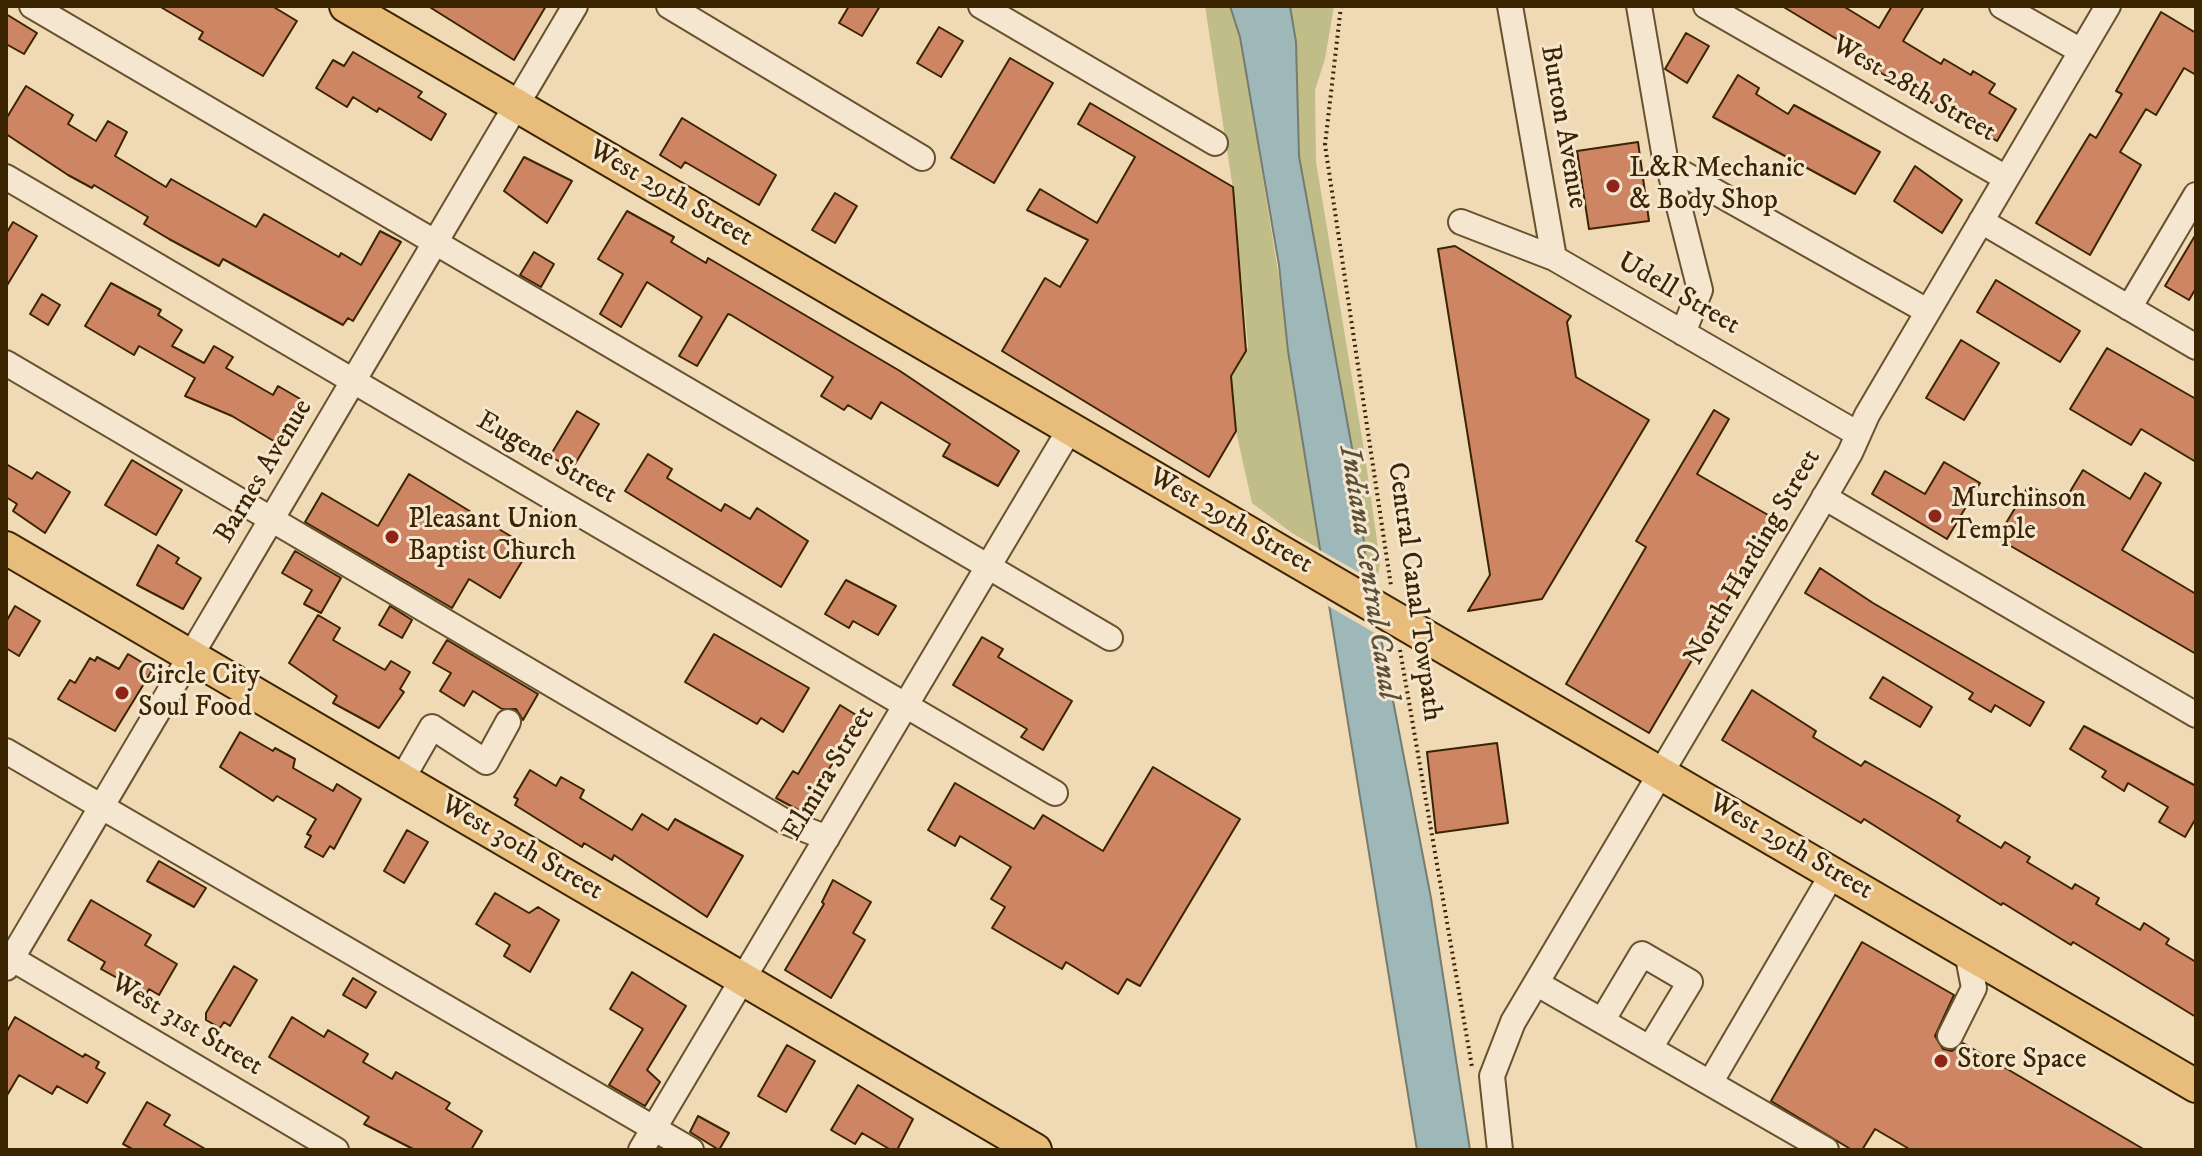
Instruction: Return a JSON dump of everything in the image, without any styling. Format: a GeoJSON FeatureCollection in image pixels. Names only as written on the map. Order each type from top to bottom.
{"type":"FeatureCollection","features":[{"type":"Feature","properties":{"kind":"main road","name":"West 29th Street"},"geometry":{"type":"LineString","coordinates":[[346,6],[2196,1086]]}},
{"type":"Feature","properties":{"kind":"main road","name":"West 30th Street"},"geometry":{"type":"LineString","coordinates":[[6,548],[1035,1150]]}},
{"type":"Feature","properties":{"kind":"street"},"geometry":{"type":"LineString","coordinates":[[32,6],[437,240],[1110,638]]}},
{"type":"Feature","properties":{"kind":"street","name":"Barnes Avenue"},"geometry":{"type":"LineString","coordinates":[[8,960],[575,6]]}},
{"type":"Feature","properties":{"kind":"street"},"geometry":{"type":"LineString","coordinates":[[669,6],[922,158]]}},
{"type":"Feature","properties":{"kind":"street"},"geometry":{"type":"LineString","coordinates":[[981,6],[1215,143]]}},
{"type":"Feature","properties":{"kind":"street","name":"Burton Avenue"},"geometry":{"type":"LineString","coordinates":[[1510,6],[1554,258]]}},
{"type":"Feature","properties":{"kind":"street"},"geometry":{"type":"LineString","coordinates":[[1639,6],[1653,103],[1700,290],[1683,333]]}},
{"type":"Feature","properties":{"kind":"street","name":"West 28th Street"},"geometry":{"type":"LineString","coordinates":[[1706,6],[2006,178]]}},
{"type":"Feature","properties":{"kind":"street"},"geometry":{"type":"LineString","coordinates":[[2002,6],[2081,51]]}},
{"type":"Feature","properties":{"kind":"street","name":"North Harding Street"},"geometry":{"type":"LineString","coordinates":[[1500,1150],[1492,1076],[1513,1022],[1663,773],[1824,497],[1927,311],[2108,6]]}},
{"type":"Feature","properties":{"kind":"street"},"geometry":{"type":"LineString","coordinates":[[1669,167],[1927,311]]}},
{"type":"Feature","properties":{"kind":"street","name":"Eugene Street"},"geometry":{"type":"LineString","coordinates":[[6,177],[1055,793]]}},
{"type":"Feature","properties":{"kind":"street"},"geometry":{"type":"LineString","coordinates":[[2129,308],[2196,195]]}},
{"type":"Feature","properties":{"kind":"street"},"geometry":{"type":"LineString","coordinates":[[1981,221],[2196,347]]}},
{"type":"Feature","properties":{"kind":"street","name":"Udell Street"},"geometry":{"type":"LineString","coordinates":[[1461,222],[1554,258],[1858,434]]}},
{"type":"Feature","properties":{"kind":"street"},"geometry":{"type":"LineString","coordinates":[[6,363],[784,821],[827,838]]}},
{"type":"Feature","properties":{"kind":"street","name":"Elmira Street"},"geometry":{"type":"LineString","coordinates":[[641,1150],[1070,429]]}},
{"type":"Feature","properties":{"kind":"street"},"geometry":{"type":"LineString","coordinates":[[1824,497],[2196,715]]}},
{"type":"Feature","properties":{"kind":"street"},"geometry":{"type":"LineString","coordinates":[[402,779],[432,727],[486,762],[508,722]]}},
{"type":"Feature","properties":{"kind":"street"},"geometry":{"type":"LineString","coordinates":[[6,751],[691,1150]]}},
{"type":"Feature","properties":{"kind":"street"},"geometry":{"type":"LineString","coordinates":[[1710,1083],[1833,873]]}},
{"type":"Feature","properties":{"kind":"street"},"geometry":{"type":"LineString","coordinates":[[1950,1036],[1974,988],[1967,952]]}},
{"type":"Feature","properties":{"kind":"street"},"geometry":{"type":"LineString","coordinates":[[1602,1021],[1642,954],[1690,982],[1650,1048]]}},
{"type":"Feature","properties":{"kind":"street","name":"West 31st Street"},"geometry":{"type":"LineString","coordinates":[[8,960],[336,1150]]}},
{"type":"Feature","properties":{"kind":"street"},"geometry":{"type":"LineString","coordinates":[[1536,983],[1826,1150]]}},
{"type":"Feature","properties":{"kind":"path","name":"Central Canal Towpath"},"geometry":{"type":"LineString","coordinates":[[1341,6],[1325,145],[1393,617],[1469,1061],[1474,1069],[1492,1076]]}},
{"type":"Feature","properties":{"kind":"shaded area"},"geometry":{"type":"Polygon","coordinates":[[[1205,6],[1230,6],[1240,36],[1323,551],[1292,533],[1252,503],[1236,431],[1231,376],[1248,347],[1233,189],[1205,6]]]}},
{"type":"Feature","properties":{"kind":"shaded area"},"geometry":{"type":"Polygon","coordinates":[[[1290,6],[1334,6],[1325,59],[1315,90],[1316,162],[1365,456],[1380,562],[1377,583],[1369,578],[1354,459],[1299,156],[1296,42],[1290,6]]]}},
{"type":"Feature","properties":{"kind":"water","name":"Indiana Central Canal"},"geometry":{"type":"Polygon","coordinates":[[[1230,6],[1290,6],[1296,42],[1299,156],[1354,459],[1366,560],[1431,898],[1470,1150],[1417,1150],[1288,351],[1279,265],[1240,37],[1230,6]]]}},
{"type":"Feature","properties":{"kind":"pier"},"geometry":{"type":"Polygon","coordinates":[[[1318,549],[1374,581],[1385,639],[1328,606],[1318,549]]]}},
{"type":"Feature","properties":{"kind":"building"},"geometry":{"type":"Polygon","coordinates":[[[159,6],[272,6],[297,21],[263,76],[199,39],[203,32],[159,6]]]}},
{"type":"Feature","properties":{"kind":"building"},"geometry":{"type":"Polygon","coordinates":[[[428,6],[546,6],[514,60],[428,6]]]}},
{"type":"Feature","properties":{"kind":"building"},"geometry":{"type":"Polygon","coordinates":[[[849,6],[880,6],[862,36],[839,23],[849,6]]]}},
{"type":"Feature","properties":{"kind":"building"},"geometry":{"type":"Polygon","coordinates":[[[1782,6],[1843,6],[1879,28],[1892,6],[1924,6],[1903,41],[1941,64],[1944,59],[1971,75],[1973,71],[1995,84],[1989,93],[2016,109],[1997,141],[1859,60],[1863,55],[1782,6]]]}},
{"type":"Feature","properties":{"kind":"building"},"geometry":{"type":"Polygon","coordinates":[[[2161,12],[2196,33],[2196,75],[2184,68],[2156,115],[2146,109],[2120,152],[2141,165],[2090,255],[2036,223],[2090,134],[2096,138],[2122,94],[2116,91],[2161,12]]]}},
{"type":"Feature","properties":{"kind":"building"},"geometry":{"type":"Polygon","coordinates":[[[6,14],[37,33],[24,54],[6,44],[6,14]]]}},
{"type":"Feature","properties":{"kind":"building"},"geometry":{"type":"Polygon","coordinates":[[[939,27],[963,41],[941,77],[917,63],[939,27]]]}},
{"type":"Feature","properties":{"kind":"building"},"geometry":{"type":"Polygon","coordinates":[[[1686,33],[1709,46],[1687,83],[1665,69],[1686,33]]]}},
{"type":"Feature","properties":{"kind":"building"},"geometry":{"type":"Polygon","coordinates":[[[353,52],[422,92],[418,97],[446,114],[431,140],[379,108],[377,112],[353,97],[347,107],[316,88],[333,60],[344,66],[353,52]]]}},
{"type":"Feature","properties":{"kind":"building"},"geometry":{"type":"Polygon","coordinates":[[[1010,58],[1053,83],[994,183],[951,158],[1010,58]]]}},
{"type":"Feature","properties":{"kind":"building"},"geometry":{"type":"Polygon","coordinates":[[[1738,75],[1759,88],[1756,94],[1788,114],[1794,105],[1880,152],[1855,194],[1713,117],[1738,75]]]}},
{"type":"Feature","properties":{"kind":"building"},"geometry":{"type":"Polygon","coordinates":[[[26,86],[73,115],[68,124],[96,141],[108,121],[127,132],[115,156],[166,187],[171,179],[256,227],[264,214],[339,257],[341,253],[361,265],[380,231],[401,242],[353,321],[348,318],[343,325],[223,259],[219,266],[169,239],[144,224],[148,217],[94,185],[92,188],[68,175],[6,134],[6,119],[26,86]]]}},
{"type":"Feature","properties":{"kind":"building"},"geometry":{"type":"Polygon","coordinates":[[[1090,103],[1233,187],[1246,351],[1231,376],[1236,431],[1209,477],[1002,351],[1045,278],[1060,287],[1088,240],[1027,210],[1040,189],[1097,223],[1135,157],[1078,124],[1090,103]]]}},
{"type":"Feature","properties":{"kind":"building"},"geometry":{"type":"Polygon","coordinates":[[[682,118],[776,175],[759,205],[685,162],[681,168],[660,155],[682,118]]]}},
{"type":"Feature","properties":{"kind":"building","name":"L&R Mechanic & Body Shop"},"geometry":{"type":"Polygon","coordinates":[[[1638,142],[1649,221],[1589,229],[1577,151],[1638,142]]]}},
{"type":"Feature","properties":{"kind":"building"},"geometry":{"type":"Polygon","coordinates":[[[524,157],[572,181],[547,223],[504,191],[524,157]]]}},
{"type":"Feature","properties":{"kind":"building"},"geometry":{"type":"Polygon","coordinates":[[[1915,166],[1962,200],[1942,233],[1894,201],[1915,166]]]}},
{"type":"Feature","properties":{"kind":"building"},"geometry":{"type":"Polygon","coordinates":[[[835,193],[857,206],[835,243],[812,230],[835,193]]]}},
{"type":"Feature","properties":{"kind":"building"},"geometry":{"type":"Polygon","coordinates":[[[627,211],[674,237],[671,242],[706,263],[708,258],[900,371],[1019,451],[998,486],[943,456],[950,444],[881,402],[871,419],[848,405],[844,410],[821,396],[833,377],[731,315],[728,314],[697,366],[679,356],[702,317],[647,282],[621,327],[600,314],[623,274],[598,259],[627,211]]]}},
{"type":"Feature","properties":{"kind":"building"},"geometry":{"type":"Polygon","coordinates":[[[13,222],[37,236],[6,287],[6,234],[13,222]]]}},
{"type":"Feature","properties":{"kind":"building"},"geometry":{"type":"Polygon","coordinates":[[[2196,234],[2196,288],[2189,300],[2165,286],[2196,234]]]}},
{"type":"Feature","properties":{"kind":"building"},"geometry":{"type":"Polygon","coordinates":[[[1455,246],[1571,316],[1567,322],[1576,377],[1649,420],[1542,599],[1468,611],[1490,575],[1438,249],[1455,246]]]}},
{"type":"Feature","properties":{"kind":"building"},"geometry":{"type":"Polygon","coordinates":[[[534,252],[554,264],[541,287],[520,275],[534,252]]]}},
{"type":"Feature","properties":{"kind":"building"},"geometry":{"type":"Polygon","coordinates":[[[1996,280],[2080,331],[2060,362],[1977,312],[1996,280]]]}},
{"type":"Feature","properties":{"kind":"building"},"geometry":{"type":"Polygon","coordinates":[[[111,283],[161,310],[158,315],[182,330],[172,346],[204,363],[214,346],[233,357],[226,368],[273,395],[278,386],[302,400],[277,443],[232,416],[185,396],[195,378],[139,346],[134,355],[85,326],[111,283]]]}},
{"type":"Feature","properties":{"kind":"building"},"geometry":{"type":"Polygon","coordinates":[[[42,294],[60,305],[48,325],[30,314],[42,294]]]}},
{"type":"Feature","properties":{"kind":"building"},"geometry":{"type":"Polygon","coordinates":[[[1961,340],[1999,363],[1964,420],[1926,398],[1961,340]]]}},
{"type":"Feature","properties":{"kind":"building"},"geometry":{"type":"Polygon","coordinates":[[[2107,348],[2196,399],[2196,462],[2141,429],[2131,445],[2070,409],[2107,348]]]}},
{"type":"Feature","properties":{"kind":"building"},"geometry":{"type":"Polygon","coordinates":[[[1714,410],[1729,419],[1697,474],[1775,519],[1649,733],[1566,684],[1646,547],[1636,541],[1714,410]]]}},
{"type":"Feature","properties":{"kind":"building"},"geometry":{"type":"Polygon","coordinates":[[[577,411],[599,424],[572,469],[550,456],[577,411]]]}},
{"type":"Feature","properties":{"kind":"building"},"geometry":{"type":"Polygon","coordinates":[[[648,454],[672,469],[667,478],[721,511],[725,504],[750,519],[757,508],[808,541],[781,587],[625,491],[648,454]]]}},
{"type":"Feature","properties":{"kind":"building"},"geometry":{"type":"Polygon","coordinates":[[[132,460],[182,490],[156,535],[105,505],[132,460]]]}},
{"type":"Feature","properties":{"kind":"building","name":"Murchinson Temple"},"geometry":{"type":"Polygon","coordinates":[[[1944,462],[1980,483],[1947,539],[1872,494],[1885,471],[1925,494],[1944,462]]]}},
{"type":"Feature","properties":{"kind":"building"},"geometry":{"type":"Polygon","coordinates":[[[6,464],[32,479],[37,472],[70,492],[45,533],[13,511],[17,504],[6,497],[6,464]]]}},
{"type":"Feature","properties":{"kind":"building"},"geometry":{"type":"Polygon","coordinates":[[[2083,470],[2130,499],[2145,473],[2161,483],[2122,550],[2196,594],[2196,654],[1997,538],[2029,485],[2062,505],[2083,470]]]}},
{"type":"Feature","properties":{"kind":"building","name":"Pleasant Union Baptist Church"},"geometry":{"type":"Polygon","coordinates":[[[409,474],[530,548],[500,598],[469,579],[452,608],[305,522],[322,493],[378,526],[409,474]]]}},
{"type":"Feature","properties":{"kind":"building"},"geometry":{"type":"Polygon","coordinates":[[[158,545],[179,558],[176,563],[201,578],[183,609],[137,585],[158,545]]]}},
{"type":"Feature","properties":{"kind":"building"},"geometry":{"type":"Polygon","coordinates":[[[295,551],[341,578],[321,613],[304,604],[312,590],[282,573],[295,551]]]}},
{"type":"Feature","properties":{"kind":"building"},"geometry":{"type":"Polygon","coordinates":[[[1820,568],[1873,603],[2044,702],[2030,726],[1995,705],[1991,712],[1969,699],[1973,693],[1805,593],[1820,568]]]}},
{"type":"Feature","properties":{"kind":"building"},"geometry":{"type":"Polygon","coordinates":[[[846,580],[896,606],[878,635],[853,621],[849,628],[825,614],[846,580]]]}},
{"type":"Feature","properties":{"kind":"building"},"geometry":{"type":"Polygon","coordinates":[[[15,606],[40,621],[19,656],[6,648],[6,622],[15,606]]]}},
{"type":"Feature","properties":{"kind":"building"},"geometry":{"type":"Polygon","coordinates":[[[390,606],[412,620],[402,638],[379,625],[390,606]]]}},
{"type":"Feature","properties":{"kind":"building"},"geometry":{"type":"Polygon","coordinates":[[[318,615],[340,628],[333,640],[385,670],[391,661],[410,672],[400,689],[404,692],[379,728],[333,703],[337,696],[289,663],[318,615]]]}},
{"type":"Feature","properties":{"kind":"building"},"geometry":{"type":"Polygon","coordinates":[[[714,634],[809,688],[783,732],[761,718],[757,724],[685,682],[714,634]]]}},
{"type":"Feature","properties":{"kind":"building"},"geometry":{"type":"Polygon","coordinates":[[[982,637],[1003,649],[998,657],[1072,701],[1043,750],[1021,737],[1027,729],[953,685],[982,637]]]}},
{"type":"Feature","properties":{"kind":"building"},"geometry":{"type":"Polygon","coordinates":[[[447,640],[538,694],[523,720],[516,709],[502,709],[473,691],[464,706],[440,691],[451,673],[433,663],[447,640]]]}},
{"type":"Feature","properties":{"kind":"building"},"geometry":{"type":"Polygon","coordinates":[[[128,654],[153,669],[115,731],[58,699],[70,680],[75,683],[90,658],[95,661],[97,657],[119,669],[128,654]]]}},
{"type":"Feature","properties":{"kind":"building"},"geometry":{"type":"Polygon","coordinates":[[[1883,677],[1932,707],[1920,727],[1870,698],[1883,677]]]}},
{"type":"Feature","properties":{"kind":"building"},"geometry":{"type":"Polygon","coordinates":[[[1752,690],[1816,731],[1813,737],[1861,766],[1865,761],[1935,801],[1960,816],[1957,821],[2001,848],[2005,842],[2030,857],[2027,862],[2072,889],[2075,884],[2099,898],[2096,904],[2140,930],[2144,923],[2169,939],[2166,944],[2196,962],[2196,1017],[2073,942],[2071,945],[2003,903],[2001,905],[1864,819],[1861,823],[1722,740],[1752,690]]]}},
{"type":"Feature","properties":{"kind":"building"},"geometry":{"type":"Polygon","coordinates":[[[840,705],[861,718],[802,812],[776,798],[793,771],[798,774],[840,705]]]}},
{"type":"Feature","properties":{"kind":"building"},"geometry":{"type":"Polygon","coordinates":[[[2084,726],[2196,786],[2196,818],[2185,837],[2159,822],[2168,807],[2128,783],[2124,791],[2102,777],[2106,771],[2070,749],[2084,726]]]}},
{"type":"Feature","properties":{"kind":"building"},"geometry":{"type":"Polygon","coordinates":[[[240,732],[273,751],[275,748],[295,759],[293,768],[333,791],[337,784],[361,799],[334,849],[330,846],[323,857],[305,847],[311,836],[307,834],[316,819],[277,796],[273,801],[220,767],[240,732]]]}},
{"type":"Feature","properties":{"kind":"building"},"geometry":{"type":"Polygon","coordinates":[[[1497,743],[1508,823],[1436,833],[1427,752],[1497,743]]]}},
{"type":"Feature","properties":{"kind":"building"},"geometry":{"type":"Polygon","coordinates":[[[1153,767],[1240,819],[1140,986],[1127,979],[1118,994],[1066,962],[1062,969],[992,928],[1005,907],[991,899],[1011,867],[960,836],[955,846],[928,830],[955,783],[1034,829],[1043,815],[1103,851],[1153,767]]]}},
{"type":"Feature","properties":{"kind":"building"},"geometry":{"type":"Polygon","coordinates":[[[530,770],[556,786],[561,777],[584,790],[580,798],[632,830],[642,814],[668,830],[675,819],[743,856],[707,917],[614,855],[612,860],[584,843],[582,847],[515,805],[518,799],[514,797],[530,770]]]}},
{"type":"Feature","properties":{"kind":"building"},"geometry":{"type":"Polygon","coordinates":[[[407,830],[428,842],[404,883],[384,871],[407,830]]]}},
{"type":"Feature","properties":{"kind":"building"},"geometry":{"type":"Polygon","coordinates":[[[159,861],[206,888],[194,907],[147,881],[159,861]]]}},
{"type":"Feature","properties":{"kind":"building"},"geometry":{"type":"Polygon","coordinates":[[[833,880],[871,902],[853,933],[865,940],[831,998],[785,970],[824,904],[822,902],[833,880]]]}},
{"type":"Feature","properties":{"kind":"building"},"geometry":{"type":"Polygon","coordinates":[[[495,893],[529,913],[538,907],[559,920],[530,972],[504,956],[510,945],[476,924],[495,893]]]}},
{"type":"Feature","properties":{"kind":"building"},"geometry":{"type":"Polygon","coordinates":[[[91,900],[151,935],[145,945],[177,964],[159,995],[149,989],[146,994],[101,969],[105,962],[68,940],[91,900]]]}},
{"type":"Feature","properties":{"kind":"building","name":"Store Space"},"geometry":{"type":"Polygon","coordinates":[[[1862,942],[1954,995],[1935,1036],[1943,1049],[1952,1051],[1963,1043],[2145,1150],[1911,1150],[1875,1129],[1862,1150],[1852,1150],[1771,1101],[1862,942]]]}},
{"type":"Feature","properties":{"kind":"building"},"geometry":{"type":"Polygon","coordinates":[[[234,966],[257,980],[230,1026],[224,1022],[220,1028],[206,1020],[206,1013],[234,966]]]}},
{"type":"Feature","properties":{"kind":"building"},"geometry":{"type":"Polygon","coordinates":[[[632,972],[686,1006],[647,1070],[660,1082],[645,1106],[609,1085],[643,1029],[610,1009],[632,972]]]}},
{"type":"Feature","properties":{"kind":"building"},"geometry":{"type":"Polygon","coordinates":[[[353,978],[376,992],[366,1008],[343,995],[353,978]]]}},
{"type":"Feature","properties":{"kind":"building"},"geometry":{"type":"Polygon","coordinates":[[[15,1017],[83,1057],[85,1054],[99,1062],[96,1068],[105,1073],[87,1103],[57,1086],[52,1094],[19,1075],[6,1097],[6,1033],[15,1017]]]}},
{"type":"Feature","properties":{"kind":"building"},"geometry":{"type":"Polygon","coordinates":[[[292,1017],[324,1037],[328,1030],[368,1054],[363,1062],[392,1079],[396,1072],[450,1103],[446,1109],[482,1131],[471,1150],[415,1150],[364,1124],[369,1117],[269,1057],[292,1017]]]}},
{"type":"Feature","properties":{"kind":"building"},"geometry":{"type":"Polygon","coordinates":[[[787,1045],[815,1061],[786,1112],[758,1096],[787,1045]]]}},
{"type":"Feature","properties":{"kind":"building"},"geometry":{"type":"Polygon","coordinates":[[[858,1085],[913,1119],[897,1150],[891,1150],[862,1133],[855,1144],[831,1130],[858,1085]]]}},
{"type":"Feature","properties":{"kind":"building"},"geometry":{"type":"Polygon","coordinates":[[[147,1102],[170,1115],[164,1125],[207,1150],[134,1150],[123,1144],[147,1102]]]}},
{"type":"Feature","properties":{"kind":"building"},"geometry":{"type":"Polygon","coordinates":[[[698,1116],[729,1133],[719,1150],[690,1132],[698,1116]]]}},
{"type":"Feature","properties":{"kind":"place","name":"L&R Mechanic & Body Shop"},"geometry":{"type":"Point","coordinates":[1613,186]}},
{"type":"Feature","properties":{"kind":"place","name":"Murchinson Temple"},"geometry":{"type":"Point","coordinates":[1935,516]}},
{"type":"Feature","properties":{"kind":"place","name":"Pleasant Union Baptist Church"},"geometry":{"type":"Point","coordinates":[392,537]}},
{"type":"Feature","properties":{"kind":"place","name":"Circle City Soul Food"},"geometry":{"type":"Point","coordinates":[122,693]}},
{"type":"Feature","properties":{"kind":"place","name":"Store Space"},"geometry":{"type":"Point","coordinates":[1941,1061]}}]}
